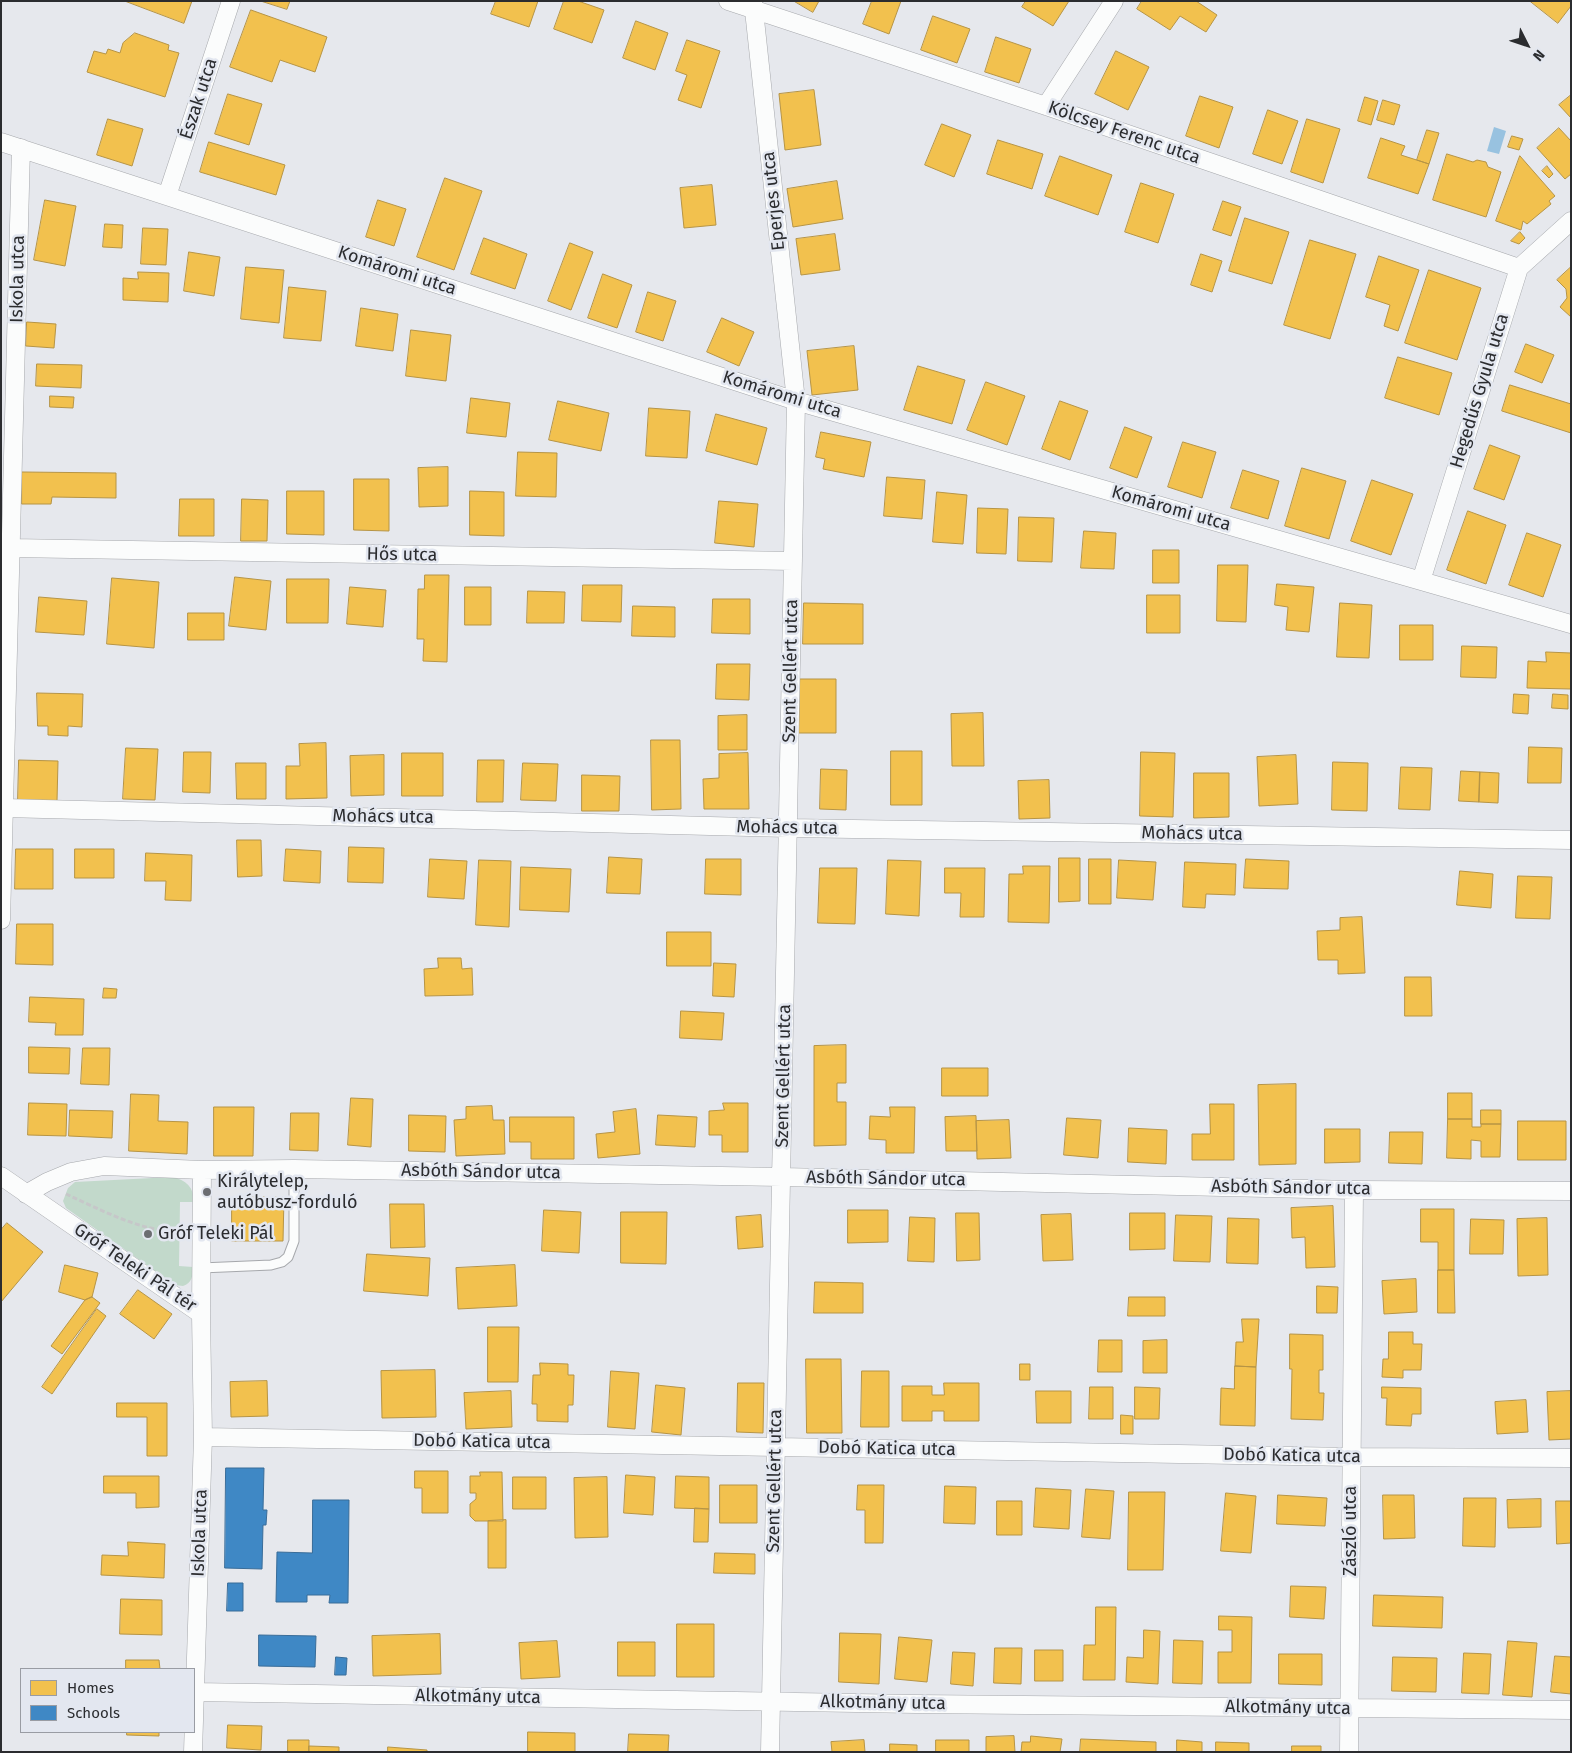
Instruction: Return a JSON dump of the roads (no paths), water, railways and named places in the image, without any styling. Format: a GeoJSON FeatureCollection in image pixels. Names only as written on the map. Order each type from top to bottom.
{"type":"FeatureCollection","features":[{"type":"Feature","properties":{"kind":"street","name":"Észak utca"},"geometry":{"type":"LineString","coordinates":[[167,196],[231,1]]}},
{"type":"Feature","properties":{"kind":"street","name":"Kölcsey Ferenc utca"},"geometry":{"type":"LineString","coordinates":[[728,1],[753,6],[1518,268]]}},
{"type":"Feature","properties":{"kind":"street"},"geometry":{"type":"LineString","coordinates":[[1046,106],[1114,1]]}},
{"type":"Feature","properties":{"kind":"street","name":"Eperjes utca"},"geometry":{"type":"LineString","coordinates":[[753,6],[796,400]]}},
{"type":"Feature","properties":{"kind":"street","name":"Komáromi utca"},"geometry":{"type":"LineString","coordinates":[[1,142],[796,400],[1571,624]]}},
{"type":"Feature","properties":{"kind":"street","name":"Iskola utca"},"geometry":{"type":"LineString","coordinates":[[1,920],[3,772],[11,548],[21,148]]}},
{"type":"Feature","properties":{"kind":"street"},"geometry":{"type":"LineString","coordinates":[[1518,268],[1571,221]]}},
{"type":"Feature","properties":{"kind":"street","name":"Hegedűs Gyula utca"},"geometry":{"type":"LineString","coordinates":[[1421,581],[1518,268]]}},
{"type":"Feature","properties":{"kind":"street","name":"Szent Gellért utca"},"geometry":{"type":"LineString","coordinates":[[770,1752],[796,400]]}},
{"type":"Feature","properties":{"kind":"street","name":"Hős utca"},"geometry":{"type":"LineString","coordinates":[[11,548],[793,561]]}},
{"type":"Feature","properties":{"kind":"street","name":"Mohács utca"},"geometry":{"type":"LineString","coordinates":[[4,808],[788,828],[1571,840]]}},
{"type":"Feature","properties":{"kind":"street"},"geometry":{"type":"LineString","coordinates":[[26,1194],[47,1182],[71,1172],[104,1166],[202,1170]]}},
{"type":"Feature","properties":{"kind":"street","name":"Asbóth Sándor utca"},"geometry":{"type":"LineString","coordinates":[[202,1170],[294,1169],[782,1177],[1354,1190],[1571,1191]]}},
{"type":"Feature","properties":{"kind":"street","name":"Gróf Teleki Pál tér"},"geometry":{"type":"LineString","coordinates":[[201,1314],[202,1170]]}},
{"type":"Feature","properties":{"kind":"street","name":"Gróf Teleki Pál tér"},"geometry":{"type":"LineString","coordinates":[[1,1176],[201,1314]]}},
{"type":"Feature","properties":{"kind":"street","name":"Zászló utca"},"geometry":{"type":"LineString","coordinates":[[1349,1752],[1354,1190]]}},
{"type":"Feature","properties":{"kind":"street","name":"Iskola utca"},"geometry":{"type":"LineString","coordinates":[[195,1692],[203,1437],[201,1314]]}},
{"type":"Feature","properties":{"kind":"street","name":"Dobó Katica utca"},"geometry":{"type":"LineString","coordinates":[[203,1437],[1351,1457],[1571,1458]]}},
{"type":"Feature","properties":{"kind":"street","name":"Alkotmány utca"},"geometry":{"type":"LineString","coordinates":[[195,1692],[771,1702],[1571,1710]]}},
{"type":"Feature","properties":{"kind":"street","name":"Iskola utca"},"geometry":{"type":"LineString","coordinates":[[193,1752],[194,1733]]}},
{"type":"Feature","properties":{"kind":"lane"},"geometry":{"type":"LineString","coordinates":[[201,1268],[271,1265],[282,1262],[288,1257],[294,1241],[294,1169]]}},
{"type":"Feature","properties":{"kind":"water"},"geometry":{"type":"Polygon","coordinates":[[[1494,127],[1506,131],[1499,154],[1487,151],[1494,127]]]}},
{"type":"Feature","properties":{"kind":"place","name":"Királytelep, autóbusz-forduló"},"geometry":{"type":"Point","coordinates":[207,1192]}},
{"type":"Feature","properties":{"kind":"place","name":"Gróf Teleki Pál"},"geometry":{"type":"Point","coordinates":[148,1234]}}]}
